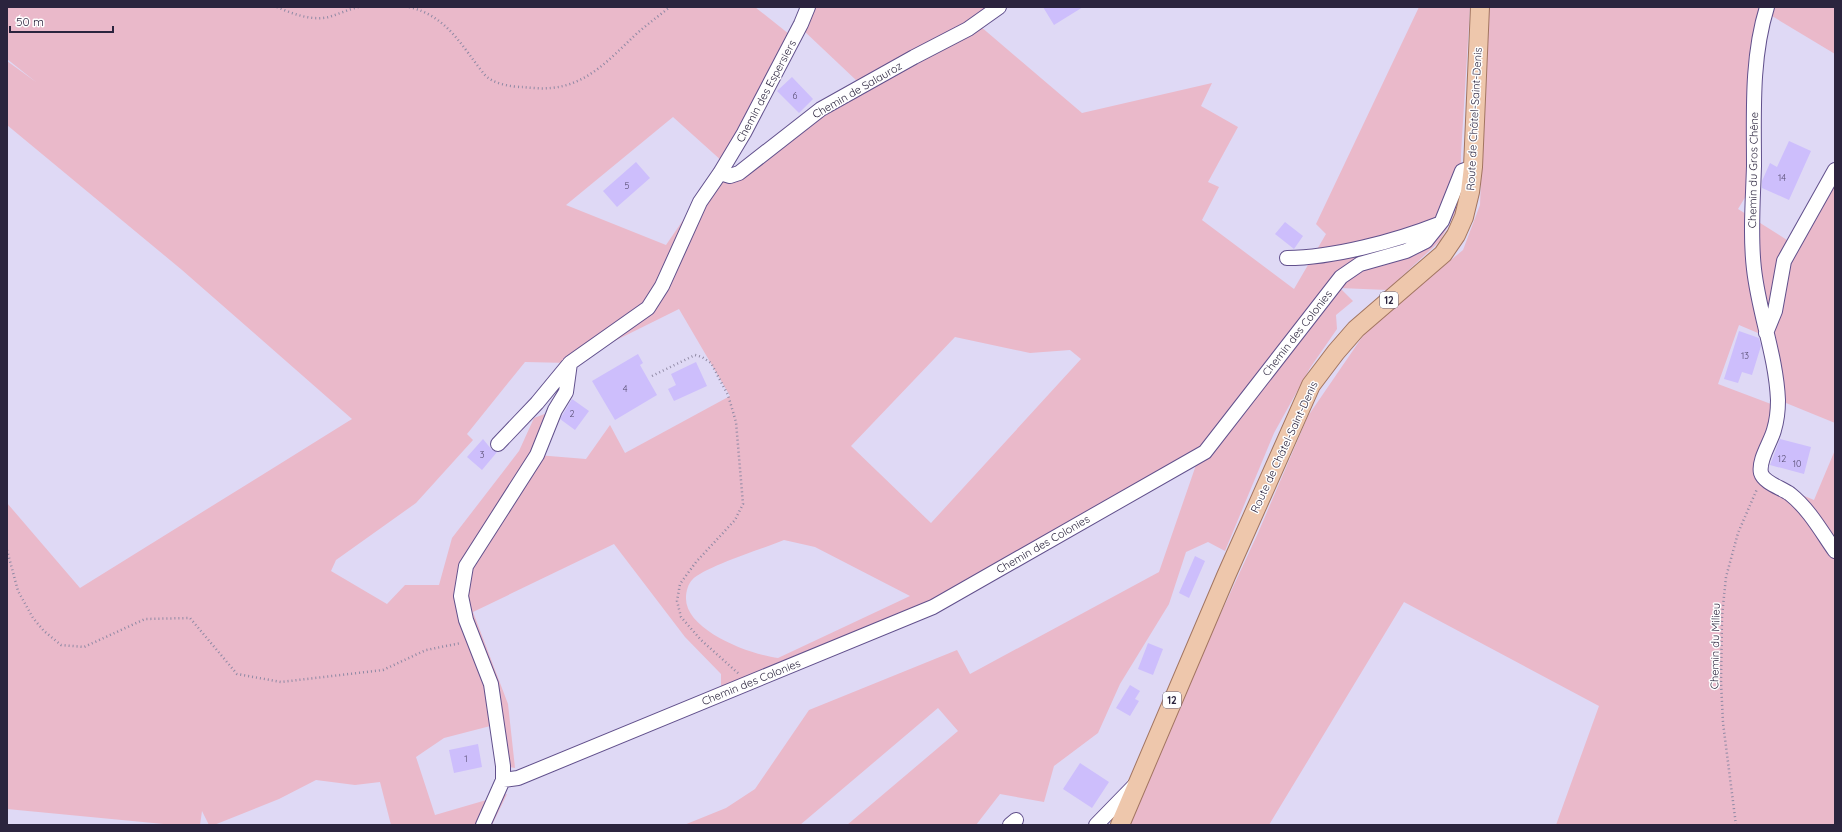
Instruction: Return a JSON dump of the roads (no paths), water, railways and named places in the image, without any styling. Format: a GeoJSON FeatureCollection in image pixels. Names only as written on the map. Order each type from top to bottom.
{"type":"FeatureCollection","features":[{"type":"Feature","properties":{"kind":"main road","name":"Route de Châtel-Saint-Denis"},"geometry":{"type":"LineString","coordinates":[[1120,825],[1226,576],[1311,385],[1356,329],[1443,254],[1456,235],[1464,218],[1470,192],[1473,167],[1480,7]]}},
{"type":"Feature","properties":{"kind":"street","name":"Chemin des Espersiers"},"geometry":{"type":"LineString","coordinates":[[498,444],[537,403],[570,363],[648,308],[662,286],[700,202],[720,173],[754,113],[801,24],[808,7]]}},
{"type":"Feature","properties":{"kind":"street","name":"Chemin de Salauroz"},"geometry":{"type":"LineString","coordinates":[[720,173],[730,176],[739,173],[821,110],[974,25],[999,7]]}},
{"type":"Feature","properties":{"kind":"street","name":"Chemin du Gros Chêne"},"geometry":{"type":"LineString","coordinates":[[1767,7],[1763,20],[1754,93],[1752,243],[1754,270],[1766,333],[1777,375],[1778,408],[1774,430],[1761,465],[1762,474],[1765,478],[1787,492],[1803,506],[1835,551]]}},
{"type":"Feature","properties":{"kind":"street","name":"Chemin des Colonies"},"geometry":{"type":"LineString","coordinates":[[503,780],[518,778],[933,606],[1205,452],[1341,277],[1360,264],[1406,251],[1426,241],[1441,223],[1462,171],[1473,167]]}},
{"type":"Feature","properties":{"kind":"street"},"geometry":{"type":"LineString","coordinates":[[1766,333],[1775,311],[1784,261],[1835,170]]}},
{"type":"Feature","properties":{"kind":"street"},"geometry":{"type":"LineString","coordinates":[[1287,258],[1307,258],[1342,252],[1416,233],[1441,223]]}},
{"type":"Feature","properties":{"kind":"street"},"geometry":{"type":"LineString","coordinates":[[483,825],[503,780],[503,766],[491,684],[466,620],[461,596],[466,566],[537,455],[555,410],[566,392],[570,363]]}},
{"type":"Feature","properties":{"kind":"street"},"geometry":{"type":"LineString","coordinates":[[1096,825],[1137,783]]}}]}
